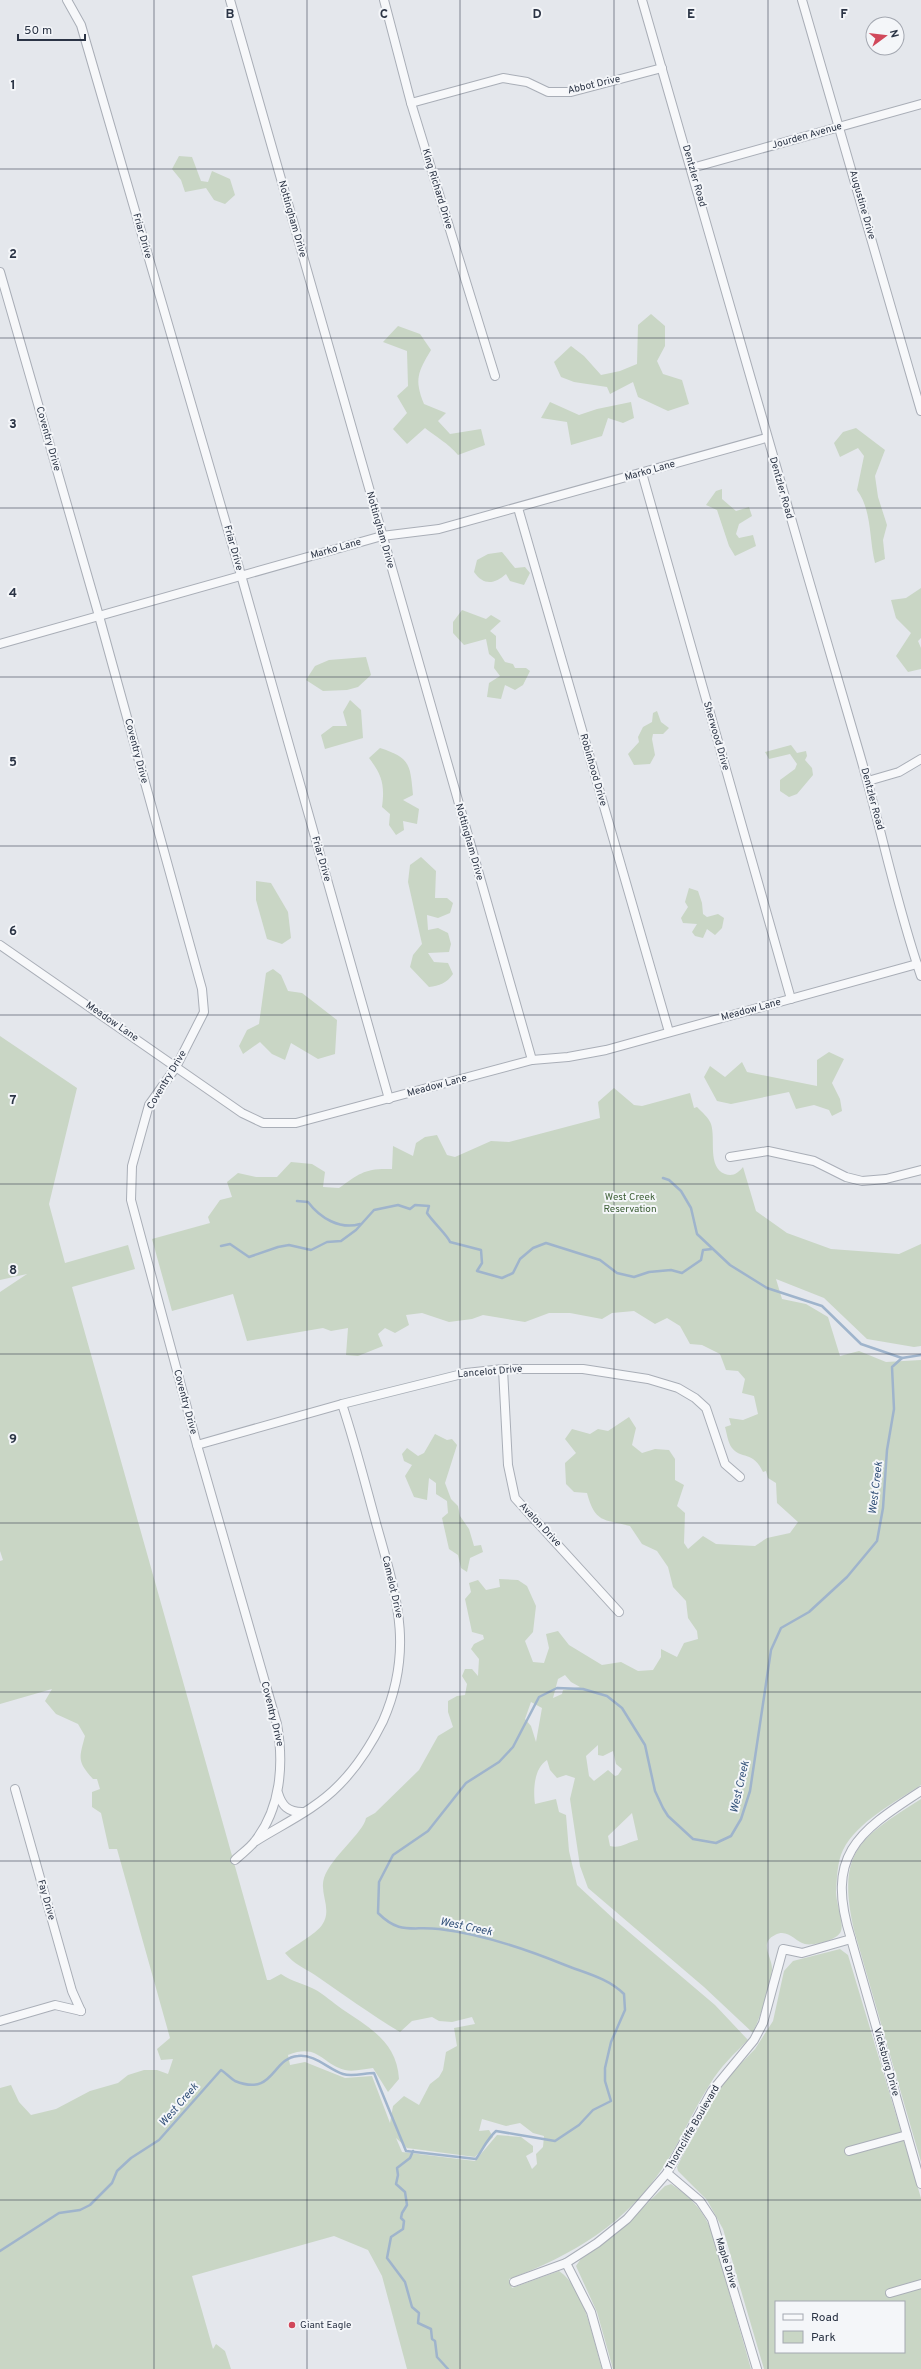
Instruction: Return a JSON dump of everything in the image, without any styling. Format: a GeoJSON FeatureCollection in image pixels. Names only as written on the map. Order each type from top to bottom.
{"type":"FeatureCollection","features":[{"type":"Feature","properties":{"kind":"street","name":"Friar Drive"},"geometry":{"type":"LineString","coordinates":[[67,0],[81,25],[241,575],[389,1098]]}},
{"type":"Feature","properties":{"kind":"street","name":"Nottingham Drive"},"geometry":{"type":"LineString","coordinates":[[230,0],[532,1060]]}},
{"type":"Feature","properties":{"kind":"street","name":"King Richard Drive"},"geometry":{"type":"LineString","coordinates":[[384,0],[411,103],[495,376]]}},
{"type":"Feature","properties":{"kind":"street","name":"Dentzler Road"},"geometry":{"type":"LineString","coordinates":[[642,0],[692,168],[766,438],[868,781],[921,976]]}},
{"type":"Feature","properties":{"kind":"street","name":"Augustine Drive"},"geometry":{"type":"LineString","coordinates":[[802,0],[921,411]]}},
{"type":"Feature","properties":{"kind":"street","name":"Abbot Drive"},"geometry":{"type":"LineString","coordinates":[[411,103],[503,78],[527,82],[548,92],[571,92],[662,68]]}},
{"type":"Feature","properties":{"kind":"street","name":"Jourden Avenue"},"geometry":{"type":"LineString","coordinates":[[692,168],[921,104]]}},
{"type":"Feature","properties":{"kind":"street","name":"Coventry Drive"},"geometry":{"type":"LineString","coordinates":[[0,272],[99,616],[202,988],[204,1012],[176,1067],[149,1105],[132,1166],[131,1200],[197,1445],[277,1724],[281,1750],[278,1792],[266,1821],[255,1841],[235,1860]]}},
{"type":"Feature","properties":{"kind":"street","name":"Marko Lane"},"geometry":{"type":"LineString","coordinates":[[0,644],[382,536],[440,529],[766,438]]}},
{"type":"Feature","properties":{"kind":"street","name":"Sherwood Drive"},"geometry":{"type":"LineString","coordinates":[[642,473],[791,999]]}},
{"type":"Feature","properties":{"kind":"street","name":"Robinhood Drive"},"geometry":{"type":"LineString","coordinates":[[518,508],[669,1032]]}},
{"type":"Feature","properties":{"kind":"street"},"geometry":{"type":"LineString","coordinates":[[868,781],[899,772],[921,759]]}},
{"type":"Feature","properties":{"kind":"street","name":"Meadow Lane"},"geometry":{"type":"LineString","coordinates":[[0,945],[242,1113],[263,1123],[296,1123],[532,1060],[568,1057],[606,1050],[917,964]]}},
{"type":"Feature","properties":{"kind":"street"},"geometry":{"type":"LineString","coordinates":[[730,1157],[768,1151],[814,1161],[846,1177],[862,1180],[886,1179],[921,1170]]}},
{"type":"Feature","properties":{"kind":"street","name":"Lancelot Drive"},"geometry":{"type":"LineString","coordinates":[[197,1445],[444,1377],[503,1369],[583,1369],[648,1379],[678,1388],[694,1398],[706,1408],[725,1464],[740,1477]]}},
{"type":"Feature","properties":{"kind":"street","name":"Avalon Drive"},"geometry":{"type":"LineString","coordinates":[[503,1369],[508,1464],[515,1498],[619,1612]]}},
{"type":"Feature","properties":{"kind":"street","name":"Camelot Drive"},"geometry":{"type":"LineString","coordinates":[[255,1841],[302,1812],[338,1786],[360,1762],[376,1736],[391,1701],[400,1664],[401,1632],[394,1589],[342,1404]]}},
{"type":"Feature","properties":{"kind":"street","name":"Fay Drive"},"geometry":{"type":"LineString","coordinates":[[0,2021],[55,2005],[81,2010],[72,1991],[15,1789]]}},
{"type":"Feature","properties":{"kind":"street"},"geometry":{"type":"LineString","coordinates":[[278,1792],[285,1808],[294,1812],[302,1812]]}},
{"type":"Feature","properties":{"kind":"street"},"geometry":{"type":"LineString","coordinates":[[851,1939],[842,1904],[842,1884],[848,1854],[867,1829],[921,1792]]}},
{"type":"Feature","properties":{"kind":"street","name":"Vicksburg Drive"},"geometry":{"type":"LineString","coordinates":[[851,1939],[921,2184]]}},
{"type":"Feature","properties":{"kind":"street","name":"Thorncliffe Boulevard"},"geometry":{"type":"LineString","coordinates":[[514,2282],[566,2263],[597,2243],[627,2219],[667,2173],[712,2091],[750,2045],[763,2024],[783,1949],[802,1953],[851,1939]]}},
{"type":"Feature","properties":{"kind":"street"},"geometry":{"type":"LineString","coordinates":[[849,2151],[907,2135]]}},
{"type":"Feature","properties":{"kind":"street","name":"Maple Drive"},"geometry":{"type":"LineString","coordinates":[[667,2173],[700,2201],[712,2219],[757,2369]]}},
{"type":"Feature","properties":{"kind":"street"},"geometry":{"type":"LineString","coordinates":[[566,2263],[591,2312],[607,2369]]}},
{"type":"Feature","properties":{"kind":"street"},"geometry":{"type":"LineString","coordinates":[[890,2294],[921,2284]]}},
{"type":"Feature","properties":{"kind":"green space"},"geometry":{"type":"Polygon","coordinates":[[[179,156],[192,157],[201,181],[208,182],[212,171],[230,179],[235,195],[225,204],[214,200],[206,188],[185,192],[181,180],[172,169],[179,156]]]}},
{"type":"Feature","properties":{"kind":"green space"},"geometry":{"type":"Polygon","coordinates":[[[651,314],[665,326],[665,346],[657,361],[663,374],[682,380],[689,404],[668,411],[638,397],[633,382],[610,394],[607,387],[574,382],[561,377],[554,362],[571,346],[584,356],[601,375],[620,371],[637,364],[638,325],[651,314]]]}},
{"type":"Feature","properties":{"kind":"green space"},"geometry":{"type":"Polygon","coordinates":[[[398,326],[420,334],[431,350],[420,370],[418,382],[424,404],[446,413],[438,421],[450,434],[481,429],[485,445],[458,455],[425,428],[407,444],[393,429],[407,413],[397,396],[408,386],[407,351],[383,342],[398,326]]]}},
{"type":"Feature","properties":{"kind":"green space"},"geometry":{"type":"Polygon","coordinates":[[[550,402],[579,415],[597,409],[631,402],[634,418],[623,423],[608,418],[602,436],[571,445],[567,422],[541,418],[550,402]]]}},
{"type":"Feature","properties":{"kind":"green space"},"geometry":{"type":"Polygon","coordinates":[[[856,428],[885,450],[875,476],[878,497],[887,525],[883,540],[885,559],[875,563],[868,516],[862,498],[857,490],[864,456],[858,448],[840,457],[834,443],[843,432],[856,428]]]}},
{"type":"Feature","properties":{"kind":"green space"},"geometry":{"type":"Polygon","coordinates":[[[722,489],[722,499],[736,511],[749,507],[752,516],[739,524],[736,534],[739,538],[753,535],[756,546],[735,556],[729,546],[717,510],[706,505],[716,491],[722,489]]]}},
{"type":"Feature","properties":{"kind":"green space"},"geometry":{"type":"Polygon","coordinates":[[[502,552],[515,568],[525,567],[530,573],[524,585],[510,581],[506,574],[502,578],[489,582],[481,579],[474,572],[477,560],[488,554],[502,552]]]}},
{"type":"Feature","properties":{"kind":"green space"},"geometry":{"type":"Polygon","coordinates":[[[921,588],[921,638],[918,641],[921,648],[921,669],[908,672],[896,656],[911,633],[896,618],[891,600],[906,598],[921,588]]]}},
{"type":"Feature","properties":{"kind":"green space"},"geometry":{"type":"Polygon","coordinates":[[[462,610],[486,619],[491,615],[501,621],[490,631],[496,636],[496,648],[505,662],[513,664],[515,668],[526,668],[530,671],[523,685],[515,690],[505,685],[501,699],[487,697],[489,683],[500,676],[494,668],[495,659],[489,654],[486,639],[464,645],[453,633],[453,622],[462,610]]]}},
{"type":"Feature","properties":{"kind":"green space"},"geometry":{"type":"Polygon","coordinates":[[[366,657],[371,675],[358,687],[347,690],[323,691],[306,680],[315,666],[329,660],[366,657]]]}},
{"type":"Feature","properties":{"kind":"green space"},"geometry":{"type":"Polygon","coordinates":[[[350,700],[361,710],[363,738],[325,749],[321,735],[333,726],[347,726],[343,712],[350,700]]]}},
{"type":"Feature","properties":{"kind":"green space"},"geometry":{"type":"Polygon","coordinates":[[[657,711],[661,722],[669,728],[663,734],[653,734],[652,739],[655,755],[650,764],[634,765],[628,754],[639,742],[638,737],[643,727],[652,722],[653,713],[657,711]]]}},
{"type":"Feature","properties":{"kind":"green space"},"geometry":{"type":"Polygon","coordinates":[[[791,745],[797,753],[806,751],[807,756],[805,760],[812,768],[813,775],[797,794],[789,797],[780,791],[780,780],[795,769],[797,764],[790,754],[769,759],[765,752],[791,745]]]}},
{"type":"Feature","properties":{"kind":"green space"},"geometry":{"type":"Polygon","coordinates":[[[380,748],[398,755],[407,764],[411,776],[413,795],[403,800],[419,809],[417,824],[403,821],[404,830],[396,835],[389,825],[390,814],[382,807],[383,786],[380,775],[369,758],[380,748]]]}},
{"type":"Feature","properties":{"kind":"green space"},"geometry":{"type":"Polygon","coordinates":[[[421,857],[436,871],[435,898],[447,898],[453,903],[450,913],[438,918],[427,915],[428,930],[438,928],[448,933],[451,944],[449,952],[428,953],[434,962],[448,963],[453,974],[442,984],[429,987],[410,967],[413,955],[422,944],[408,882],[410,865],[421,857]]]}},
{"type":"Feature","properties":{"kind":"green space"},"geometry":{"type":"Polygon","coordinates":[[[256,881],[271,883],[288,912],[291,938],[282,944],[267,939],[256,900],[256,881]]]}},
{"type":"Feature","properties":{"kind":"green space"},"geometry":{"type":"Polygon","coordinates":[[[689,888],[698,891],[702,903],[703,914],[707,917],[718,914],[724,918],[722,928],[715,935],[707,929],[703,938],[695,936],[692,932],[697,924],[683,923],[681,918],[688,907],[685,902],[689,888]]]}},
{"type":"Feature","properties":{"kind":"green space"},"geometry":{"type":"Polygon","coordinates":[[[273,969],[281,975],[288,991],[302,993],[337,1020],[335,1054],[318,1059],[291,1043],[285,1060],[272,1054],[260,1042],[243,1054],[239,1046],[247,1030],[259,1024],[266,973],[273,969]]]}},
{"type":"Feature","properties":{"kind":"green space","name":"West Creek Reservation"},"geometry":{"type":"Polygon","coordinates":[[[0,1036],[77,1088],[49,1204],[65,1263],[128,1245],[135,1269],[72,1287],[267,1980],[281,1974],[314,1989],[372,2030],[380,2037],[393,2055],[397,2066],[399,2079],[388,2092],[373,2068],[348,2071],[337,2067],[319,2056],[307,2051],[288,2055],[290,2065],[305,2062],[345,2078],[372,2076],[390,2123],[393,2106],[404,2096],[419,2105],[430,2084],[439,2077],[443,2070],[446,2052],[457,2046],[454,2028],[475,2024],[472,2017],[452,2022],[439,2021],[432,2017],[412,2021],[400,2032],[296,1963],[285,1953],[310,1936],[322,1925],[326,1913],[323,1890],[324,1878],[333,1862],[360,1830],[366,1818],[375,1813],[419,1770],[438,1736],[453,1727],[448,1712],[448,1701],[457,1696],[465,1695],[467,1684],[462,1676],[465,1669],[472,1669],[478,1676],[479,1659],[471,1649],[474,1644],[484,1639],[483,1635],[472,1632],[465,1599],[471,1592],[469,1583],[478,1580],[486,1590],[500,1587],[499,1579],[518,1580],[527,1586],[536,1606],[533,1632],[525,1641],[533,1662],[544,1663],[549,1648],[546,1634],[558,1631],[569,1645],[602,1665],[621,1662],[638,1671],[653,1670],[661,1657],[661,1649],[677,1657],[684,1643],[698,1639],[697,1631],[688,1618],[686,1601],[673,1587],[668,1567],[657,1551],[642,1544],[630,1526],[601,1518],[593,1510],[587,1493],[574,1492],[566,1484],[565,1463],[576,1453],[565,1439],[572,1429],[590,1434],[598,1429],[608,1431],[629,1417],[636,1428],[632,1445],[642,1453],[655,1449],[669,1450],[675,1459],[675,1480],[684,1485],[677,1506],[685,1513],[684,1543],[688,1549],[703,1536],[716,1544],[755,1546],[767,1538],[790,1533],[798,1522],[777,1503],[776,1483],[768,1478],[766,1471],[763,1472],[759,1465],[751,1458],[735,1451],[730,1444],[725,1427],[731,1425],[729,1418],[743,1420],[758,1414],[754,1396],[742,1393],[745,1379],[738,1371],[726,1370],[720,1354],[702,1345],[690,1344],[680,1326],[667,1318],[655,1324],[634,1311],[612,1313],[602,1319],[570,1313],[549,1313],[525,1322],[483,1315],[472,1319],[449,1322],[422,1313],[406,1315],[409,1325],[395,1333],[385,1328],[378,1334],[383,1346],[358,1356],[346,1355],[348,1328],[331,1331],[323,1328],[247,1341],[233,1294],[172,1311],[152,1239],[210,1223],[208,1217],[220,1200],[232,1197],[227,1182],[238,1173],[256,1177],[277,1177],[291,1162],[312,1164],[325,1172],[323,1187],[339,1188],[363,1172],[375,1169],[392,1169],[393,1146],[413,1156],[416,1143],[425,1137],[437,1135],[447,1155],[455,1157],[491,1141],[509,1142],[600,1118],[598,1102],[614,1088],[634,1105],[642,1106],[690,1093],[694,1108],[697,1107],[707,1117],[711,1124],[714,1159],[719,1170],[725,1174],[733,1175],[743,1167],[756,1211],[787,1233],[831,1249],[899,1254],[921,1244],[921,1346],[914,1347],[867,1339],[824,1298],[776,1279],[782,1299],[806,1304],[828,1317],[840,1356],[859,1351],[886,1362],[921,1360],[921,1785],[878,1813],[857,1830],[843,1850],[838,1865],[836,1892],[842,1927],[839,1934],[831,1940],[825,1942],[809,1944],[801,1943],[784,1933],[780,1933],[770,1938],[767,1946],[772,1965],[771,1978],[753,2033],[704,1987],[588,1888],[580,1866],[570,1799],[575,1778],[566,1775],[557,1778],[550,1770],[547,1760],[539,1768],[535,1780],[535,1804],[556,1799],[559,1812],[566,1815],[569,1851],[577,1885],[616,1921],[715,2005],[748,2040],[718,2072],[698,2104],[664,2166],[649,2187],[633,2205],[615,2221],[576,2248],[532,2270],[509,2279],[512,2288],[559,2271],[568,2279],[575,2289],[587,2316],[602,2369],[407,2369],[382,2276],[368,2250],[334,2236],[192,2276],[213,2349],[216,2344],[225,2351],[231,2369],[0,2369],[0,2088],[11,2085],[19,2102],[31,2115],[56,2109],[90,2091],[118,2083],[128,2075],[144,2070],[157,2070],[168,2074],[173,2059],[161,2060],[157,2049],[170,2038],[117,1849],[109,1849],[101,1813],[92,1807],[92,1792],[100,1789],[97,1779],[93,1779],[82,1764],[81,1750],[85,1736],[78,1724],[56,1714],[45,1701],[52,1689],[0,1704],[0,1561],[3,1560],[0,1551],[0,1292],[27,1274],[0,1280],[0,1036]],[[565,1675],[558,1679],[553,1698],[562,1694],[563,1690],[580,1687],[571,1682],[565,1675]],[[531,1702],[525,1719],[531,1726],[536,1742],[542,1708],[531,1702]],[[598,1745],[586,1756],[589,1776],[594,1781],[608,1770],[615,1776],[618,1775],[622,1769],[616,1764],[613,1751],[603,1756],[598,1755],[598,1745]],[[632,1813],[608,1836],[610,1846],[621,1846],[638,1840],[632,1813]],[[482,2119],[479,2131],[489,2130],[493,2137],[475,2157],[407,2148],[396,2138],[402,2152],[475,2161],[497,2135],[521,2137],[533,2146],[533,2152],[526,2156],[532,2169],[537,2164],[536,2154],[543,2147],[544,2136],[533,2133],[520,2123],[506,2126],[482,2119]]]}},
{"type":"Feature","properties":{"kind":"green space"},"geometry":{"type":"Polygon","coordinates":[[[829,1052],[844,1059],[832,1083],[840,1099],[842,1111],[832,1116],[829,1110],[814,1105],[796,1109],[789,1092],[731,1104],[717,1101],[704,1077],[710,1066],[725,1077],[742,1062],[747,1072],[817,1086],[817,1060],[829,1052]]]}},
{"type":"Feature","properties":{"kind":"green space"},"geometry":{"type":"Polygon","coordinates":[[[435,1434],[447,1440],[452,1439],[457,1445],[445,1483],[451,1499],[458,1506],[460,1516],[469,1529],[474,1546],[481,1545],[483,1552],[470,1558],[467,1572],[461,1568],[458,1555],[449,1549],[442,1518],[448,1513],[447,1501],[436,1494],[436,1483],[429,1478],[427,1500],[414,1497],[405,1476],[412,1465],[404,1461],[402,1454],[407,1448],[418,1456],[424,1453],[435,1434]]]}},
{"type":"Feature","properties":{"kind":"green space"},"geometry":{"type":"Polygon","coordinates":[[[921,1799],[921,2162],[854,1930],[849,1903],[848,1882],[851,1864],[858,1850],[868,1837],[882,1825],[921,1799]]]}},
{"type":"Feature","properties":{"kind":"green space"},"geometry":{"type":"Polygon","coordinates":[[[840,1949],[848,1955],[921,2198],[921,2369],[764,2369],[723,2229],[707,2200],[678,2171],[677,2167],[682,2157],[725,2080],[755,2049],[773,2021],[784,1971],[793,1961],[840,1949]]]}},
{"type":"Feature","properties":{"kind":"green space"},"geometry":{"type":"Polygon","coordinates":[[[671,2184],[685,2194],[696,2205],[705,2217],[712,2232],[751,2369],[613,2369],[597,2312],[576,2266],[580,2260],[615,2235],[665,2186],[671,2184]]]}},
{"type":"Feature","properties":{"kind":"waterway"},"geometry":{"type":"LineString","coordinates":[[663,1178],[669,1180],[681,1191],[691,1208],[697,1234],[730,1265],[767,1288],[822,1306],[861,1344],[902,1358]]}},
{"type":"Feature","properties":{"kind":"waterway"},"geometry":{"type":"LineString","coordinates":[[297,1201],[308,1202],[324,1218],[338,1224],[360,1224]]}},
{"type":"Feature","properties":{"kind":"waterway"},"geometry":{"type":"LineString","coordinates":[[221,1246],[230,1244],[249,1257],[278,1247],[289,1245],[311,1250],[327,1242],[341,1241],[356,1230],[374,1210],[398,1205],[410,1209],[415,1205],[429,1206],[427,1213],[447,1236],[450,1242],[481,1250],[482,1263],[477,1271],[502,1278],[513,1273],[520,1259],[533,1248],[546,1243],[600,1260],[617,1273],[634,1277],[649,1272],[671,1270],[682,1273],[701,1260],[703,1250],[712,1249]]}},
{"type":"Feature","properties":{"kind":"waterway","name":"West Creek"},"geometry":{"type":"LineString","coordinates":[[0,2251],[59,2213],[80,2210],[90,2205],[112,2183],[117,2171],[131,2158],[159,2140],[221,2070],[235,2081],[248,2085],[258,2084],[265,2081],[282,2063],[289,2058],[304,2056],[316,2059],[337,2072],[347,2075],[374,2073],[406,2151],[476,2159],[496,2131],[555,2141],[579,2125],[593,2110],[611,2101],[605,2081],[605,2068],[611,2042],[625,2010],[624,1994],[618,1988],[596,1976],[535,1953],[487,1938],[455,1931],[429,1928],[406,1928],[393,1924],[378,1913],[379,1882],[393,1855],[428,1831],[466,1783],[499,1762],[513,1747],[539,1697],[557,1688],[583,1689],[607,1696],[622,1708],[645,1745],[655,1791],[663,1808],[668,1816],[693,1839],[716,1843],[731,1836],[741,1819],[750,1791],[771,1650],[781,1628],[809,1612],[847,1577],[877,1541],[883,1508],[887,1450],[894,1409],[892,1367],[902,1358],[921,1355]]}},
{"type":"Feature","properties":{"kind":"waterway"},"geometry":{"type":"LineString","coordinates":[[413,2151],[410,2158],[397,2168],[398,2175],[396,2184],[405,2192],[407,2205],[401,2218],[404,2221],[403,2229],[391,2237],[387,2258],[405,2282],[412,2307],[419,2313],[418,2323],[431,2329],[432,2339],[435,2341],[437,2357],[448,2369]]}},
{"type":"Feature","properties":{"kind":"place","name":"Giant Eagle"},"geometry":{"type":"Point","coordinates":[292,2325]}}]}
